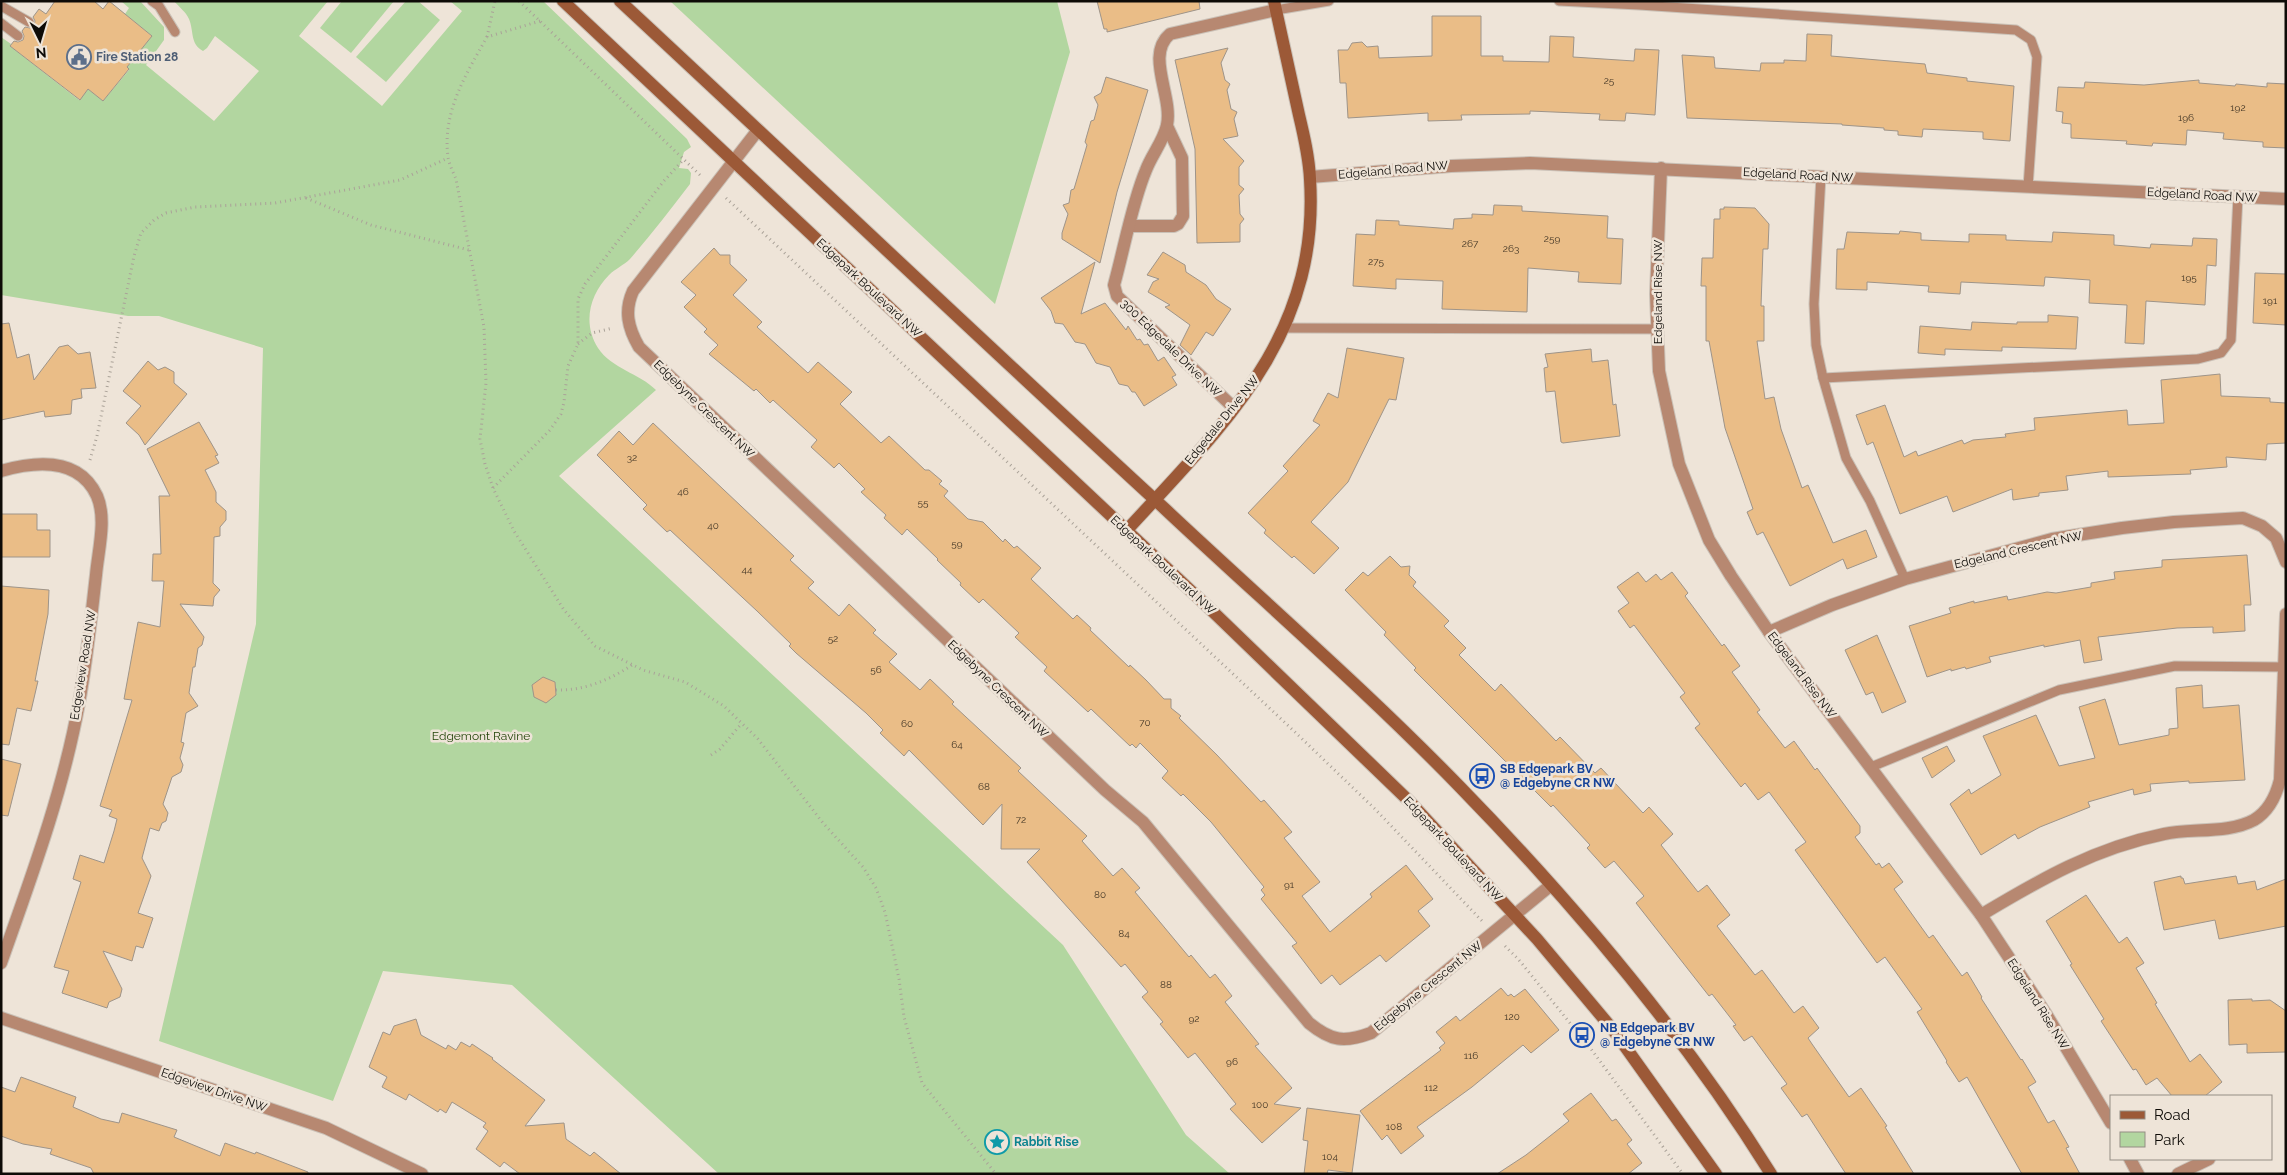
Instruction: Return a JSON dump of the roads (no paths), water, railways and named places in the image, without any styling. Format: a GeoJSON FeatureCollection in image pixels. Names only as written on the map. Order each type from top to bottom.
{"type":"FeatureCollection","features":[{"type":"Feature","properties":{"kind":"street","name":"Edgepark Boulevard NW"},"geometry":{"type":"LineString","coordinates":[[563,1],[1126,531],[1409,801],[1515,915],[1614,1031],[1713,1173]]}},
{"type":"Feature","properties":{"kind":"street"},"geometry":{"type":"LineString","coordinates":[[620,1],[1458,785],[1551,885],[1646,998],[1691,1056],[1771,1174]]}},
{"type":"Feature","properties":{"kind":"street","name":"300 Edgedale Drive NW"},"geometry":{"type":"LineString","coordinates":[[1130,226],[1174,226],[1178,224],[1182,216],[1182,158],[1167,126],[1166,98],[1158,54],[1164,38],[1170,34],[1275,6]]}},
{"type":"Feature","properties":{"kind":"street","name":"Edgedale Drive NW"},"geometry":{"type":"LineString","coordinates":[[1126,531],[1234,408],[1259,375],[1285,328],[1295,302],[1307,252],[1311,208],[1310,177],[1307,150],[1275,6]]}},
{"type":"Feature","properties":{"kind":"street","name":"300 Edgedale Drive NW"},"geometry":{"type":"LineString","coordinates":[[1167,126],[1145,171],[1114,285],[1116,293],[1234,408]]}},
{"type":"Feature","properties":{"kind":"street","name":"Edgebyne Crescent NW"},"geometry":{"type":"LineString","coordinates":[[758,130],[633,291],[628,302],[628,324],[639,347],[1105,790],[1142,822],[1309,1023],[1322,1034],[1336,1040],[1356,1039],[1371,1033],[1551,885]]}},
{"type":"Feature","properties":{"kind":"street","name":"Edgeland Road NW"},"geometry":{"type":"LineString","coordinates":[[1310,177],[1451,166],[1530,163],[2286,199]]}},
{"type":"Feature","properties":{"kind":"street","name":"Edgeland Rise NW"},"geometry":{"type":"LineString","coordinates":[[1661,168],[1656,330],[1659,371],[1679,464],[1710,540],[1731,576],[1769,632],[1981,915],[2046,1014],[2110,1122]]}},
{"type":"Feature","properties":{"kind":"street","name":"Edgeview Road NW"},"geometry":{"type":"LineString","coordinates":[[1,471],[42,463],[54,464],[75,471],[84,478],[98,498],[101,510],[89,642],[79,704],[42,848],[1,963]]}},
{"type":"Feature","properties":{"kind":"street","name":"Edgeland Crescent NW"},"geometry":{"type":"LineString","coordinates":[[1769,632],[1832,605],[1905,579],[2052,539],[2174,522],[2243,518],[2262,526],[2276,538],[2286,562]]}},
{"type":"Feature","properties":{"kind":"street"},"geometry":{"type":"LineString","coordinates":[[1981,915],[2076,861],[2164,834],[2242,825],[2261,815],[2274,798],[2280,780],[2286,614]]}},
{"type":"Feature","properties":{"kind":"street","name":"Edgeview Drive NW"},"geometry":{"type":"LineString","coordinates":[[1,1018],[326,1128],[422,1174]]}},
{"type":"Feature","properties":{"kind":"street"},"geometry":{"type":"LineString","coordinates":[[2131,1160],[2138,1174]]}},
{"type":"Feature","properties":{"kind":"street"},"geometry":{"type":"LineString","coordinates":[[2178,1174],[2207,1160]]}},
{"type":"Feature","properties":{"kind":"lane"},"geometry":{"type":"LineString","coordinates":[[152,1],[159,6],[175,32]]}},
{"type":"Feature","properties":{"kind":"lane"},"geometry":{"type":"LineString","coordinates":[[1275,6],[1329,1]]}},
{"type":"Feature","properties":{"kind":"lane"},"geometry":{"type":"LineString","coordinates":[[1559,1],[2016,30],[2031,40],[2037,57],[2028,187]]}},
{"type":"Feature","properties":{"kind":"lane"},"geometry":{"type":"LineString","coordinates":[[1,6],[28,22]]}},
{"type":"Feature","properties":{"kind":"lane"},"geometry":{"type":"LineString","coordinates":[[1,23],[18,36]]}},
{"type":"Feature","properties":{"kind":"lane"},"geometry":{"type":"LineString","coordinates":[[1821,176],[1814,304],[1816,345],[1823,378],[1846,458],[1870,501],[1905,579]]}},
{"type":"Feature","properties":{"kind":"lane"},"geometry":{"type":"LineString","coordinates":[[1823,378],[2198,360],[2221,353],[2230,340],[2238,196]]}},
{"type":"Feature","properties":{"kind":"lane"},"geometry":{"type":"LineString","coordinates":[[1285,328],[1656,330]]}},
{"type":"Feature","properties":{"kind":"lane"},"geometry":{"type":"LineString","coordinates":[[1871,767],[2059,690],[2175,666],[2283,667]]}},
{"type":"Feature","properties":{"kind":"place","name":"Fire Station 28"},"geometry":{"type":"Point","coordinates":[79,57]}},
{"type":"Feature","properties":{"kind":"place","name":"SB Edgepark BV @ Edgebyne CR NW"},"geometry":{"type":"Point","coordinates":[1482,776]}},
{"type":"Feature","properties":{"kind":"place","name":"NB Edgepark BV @ Edgebyne CR NW"},"geometry":{"type":"Point","coordinates":[1582,1035]}},
{"type":"Feature","properties":{"kind":"place","name":"Rabbit Rise"},"geometry":{"type":"Point","coordinates":[997,1142]}},
{"type":"Feature","properties":{"kind":"park label","name":"Edgemont Ravine"},"geometry":{"type":"Point","coordinates":[481,736]}}]}
